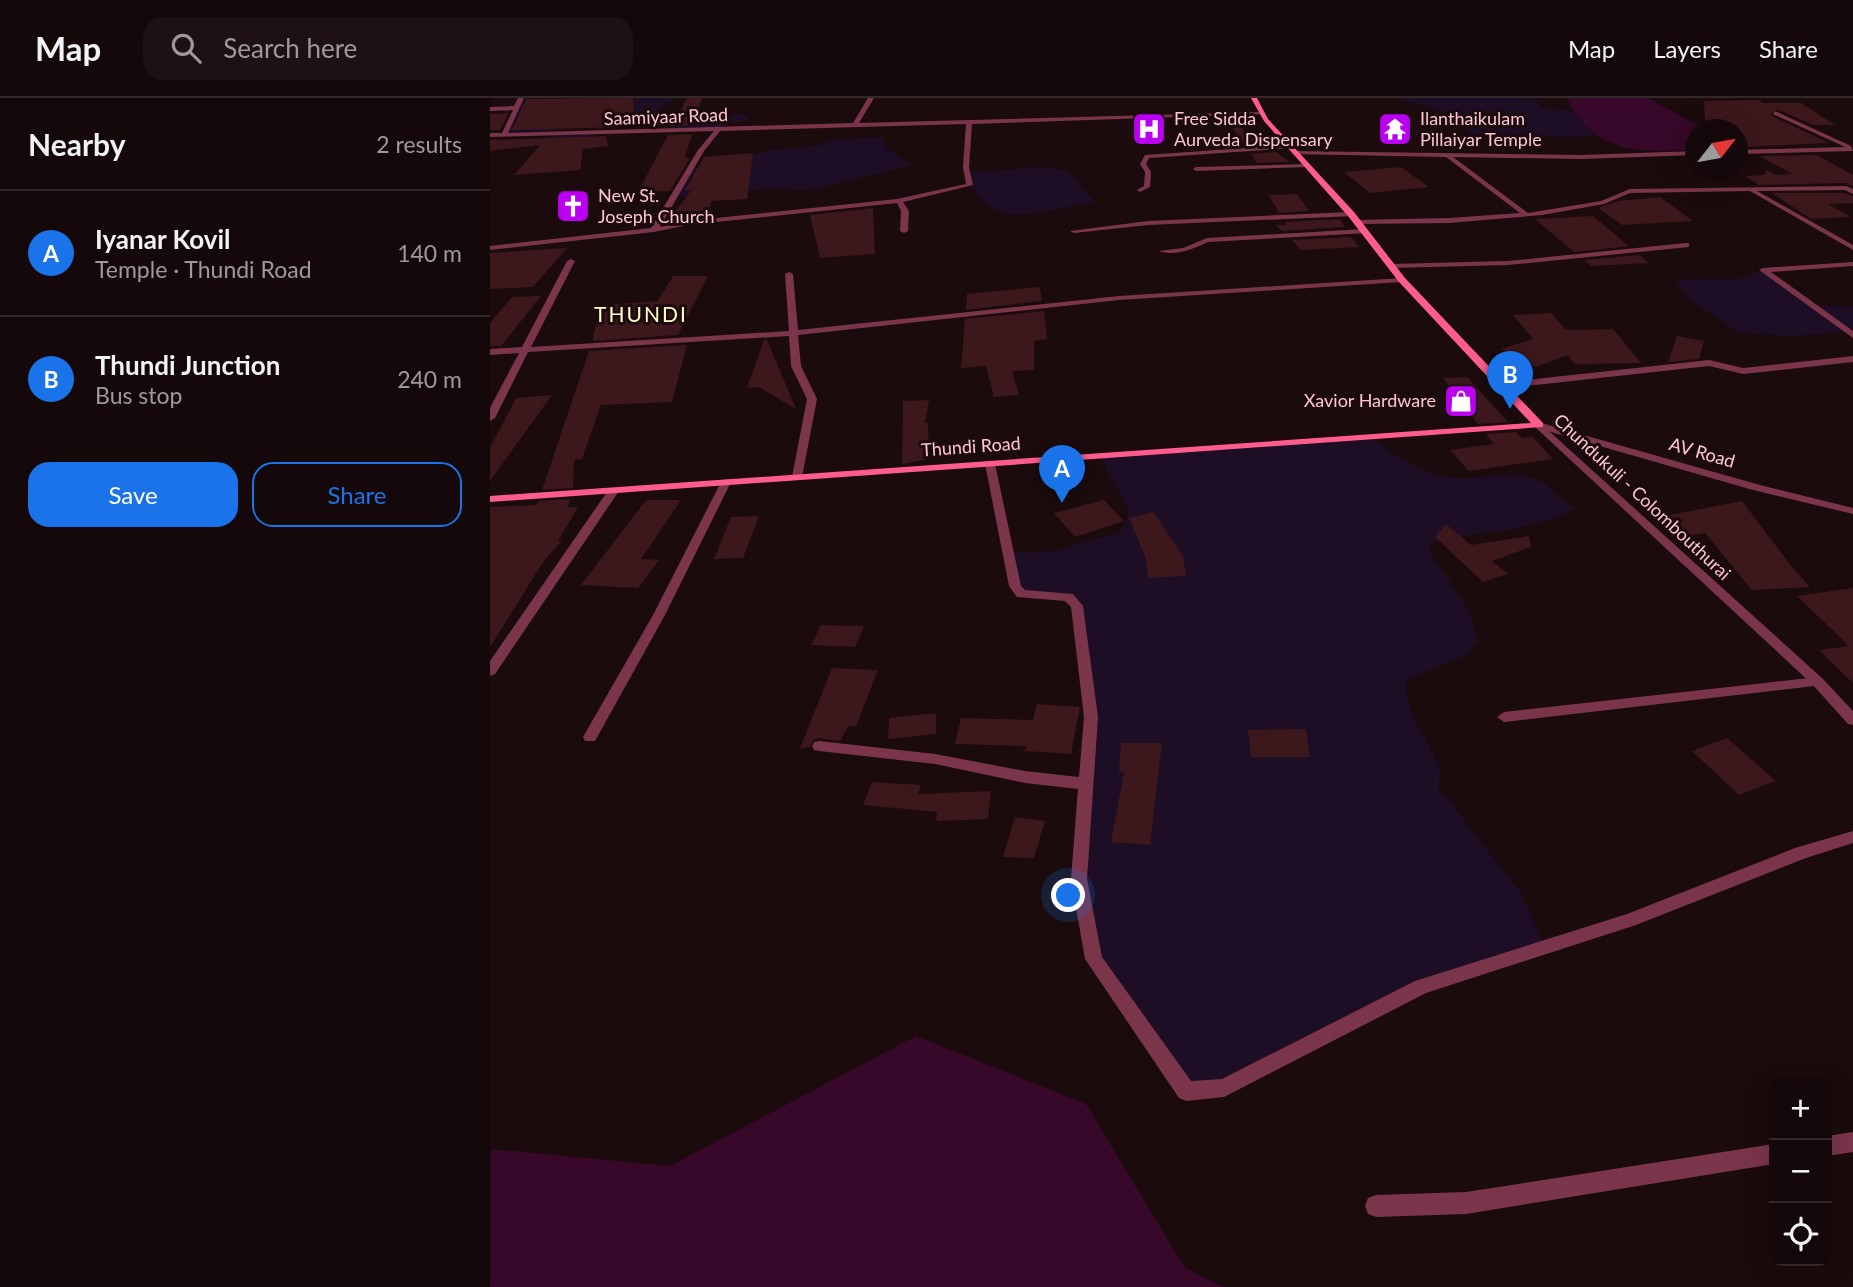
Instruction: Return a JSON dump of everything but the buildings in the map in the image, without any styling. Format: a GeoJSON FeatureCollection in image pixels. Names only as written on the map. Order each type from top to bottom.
{"type":"FeatureCollection","features":[{"type":"Feature","properties":{"kind":"main road","name":"Chundukuli - Colombouthurai"},"geometry":{"type":"LineString","coordinates":[[1254,98],[1262,114],[1351,214],[1402,280],[1540,426]]}},
{"type":"Feature","properties":{"kind":"main road","name":"Thundi Road"},"geometry":{"type":"LineString","coordinates":[[490,499],[1540,426]]}},
{"type":"Feature","properties":{"kind":"street"},"geometry":{"type":"LineString","coordinates":[[504,135],[521,98]]}},
{"type":"Feature","properties":{"kind":"street"},"geometry":{"type":"LineString","coordinates":[[854,126],[871,98]]}},
{"type":"Feature","properties":{"kind":"street"},"geometry":{"type":"LineString","coordinates":[[490,109],[515,108]]}},
{"type":"Feature","properties":{"kind":"street"},"geometry":{"type":"LineString","coordinates":[[1775,113],[1853,149]]}},
{"type":"Feature","properties":{"kind":"street","name":"Saamiyaar Road"},"geometry":{"type":"LineString","coordinates":[[490,135],[1262,114]]}},
{"type":"Feature","properties":{"kind":"street"},"geometry":{"type":"LineString","coordinates":[[490,247],[900,201],[916,195],[970,185],[965,167],[969,122]]}},
{"type":"Feature","properties":{"kind":"street"},"geometry":{"type":"LineString","coordinates":[[654,230],[701,150],[718,129]]}},
{"type":"Feature","properties":{"kind":"street"},"geometry":{"type":"LineString","coordinates":[[1748,152],[1853,149]]}},
{"type":"Feature","properties":{"kind":"street"},"geometry":{"type":"LineString","coordinates":[[1140,190],[1147,187],[1148,172],[1143,164],[1147,156],[1292,150],[1448,156],[1685,153]]}},
{"type":"Feature","properties":{"kind":"street"},"geometry":{"type":"LineString","coordinates":[[1448,156],[1525,214]]}},
{"type":"Feature","properties":{"kind":"street"},"geometry":{"type":"LineString","coordinates":[[1196,169],[1306,166]]}},
{"type":"Feature","properties":{"kind":"street"},"geometry":{"type":"LineString","coordinates":[[1357,222],[1443,222],[1525,214],[1601,203],[1630,191],[1846,188],[1853,192]]}},
{"type":"Feature","properties":{"kind":"street"},"geometry":{"type":"LineString","coordinates":[[1752,191],[1853,248]]}},
{"type":"Feature","properties":{"kind":"street"},"geometry":{"type":"LineString","coordinates":[[900,201],[905,211],[904,231]]}},
{"type":"Feature","properties":{"kind":"street"},"geometry":{"type":"LineString","coordinates":[[1074,231],[1148,223],[1351,214]]}},
{"type":"Feature","properties":{"kind":"street"},"geometry":{"type":"LineString","coordinates":[[1163,251],[1184,250],[1207,240],[1364,231]]}},
{"type":"Feature","properties":{"kind":"street"},"geometry":{"type":"LineString","coordinates":[[1391,266],[1508,263],[1686,245]]}},
{"type":"Feature","properties":{"kind":"street"},"geometry":{"type":"LineString","coordinates":[[490,418],[571,261]]}},
{"type":"Feature","properties":{"kind":"street"},"geometry":{"type":"LineString","coordinates":[[1853,264],[1763,270],[1853,335]]}},
{"type":"Feature","properties":{"kind":"street"},"geometry":{"type":"LineString","coordinates":[[789,274],[796,366],[812,399],[797,477]]}},
{"type":"Feature","properties":{"kind":"street"},"geometry":{"type":"LineString","coordinates":[[490,352],[795,333],[1119,298],[1402,280]]}},
{"type":"Feature","properties":{"kind":"street"},"geometry":{"type":"LineString","coordinates":[[1500,386],[1709,363],[1743,371],[1853,359]]}},
{"type":"Feature","properties":{"kind":"street","name":"AV Road"},"geometry":{"type":"LineString","coordinates":[[1540,426],[1757,488],[1853,511]]}},
{"type":"Feature","properties":{"kind":"street","name":"Chundukuli - Colombouthurai"},"geometry":{"type":"LineString","coordinates":[[1540,426],[1818,682],[1853,720]]}},
{"type":"Feature","properties":{"kind":"street"},"geometry":{"type":"LineString","coordinates":[[989,464],[1015,586],[1021,594],[1069,597],[1077,606],[1091,717],[1079,879],[1094,959],[1186,1091],[1224,1088],[1421,986],[1630,920],[1801,853],[1853,837]]}},
{"type":"Feature","properties":{"kind":"street"},"geometry":{"type":"LineString","coordinates":[[590,737],[659,615],[726,482]]}},
{"type":"Feature","properties":{"kind":"street"},"geometry":{"type":"LineString","coordinates":[[490,671],[613,491]]}},
{"type":"Feature","properties":{"kind":"street"},"geometry":{"type":"LineString","coordinates":[[1504,717],[1818,682]]}},
{"type":"Feature","properties":{"kind":"street"},"geometry":{"type":"LineString","coordinates":[[819,746],[935,759],[1087,784]]}},
{"type":"Feature","properties":{"kind":"street"},"geometry":{"type":"LineString","coordinates":[[1832,1145],[1853,1142]]}},
{"type":"Feature","properties":{"kind":"street"},"geometry":{"type":"LineString","coordinates":[[1376,1206],[1466,1203],[1769,1155]]}},
{"type":"Feature","properties":{"kind":"shaded area"},"geometry":{"type":"Polygon","coordinates":[[[606,98],[676,98],[654,113],[618,115],[558,126],[552,133],[598,132],[587,141],[546,144],[551,134],[504,135],[519,101],[602,101],[606,98]]]}},
{"type":"Feature","properties":{"kind":"shaded area"},"geometry":{"type":"Polygon","coordinates":[[[1396,98],[1532,98],[1538,101],[1541,108],[1573,111],[1595,136],[1478,138],[1438,110],[1396,98]]]}},
{"type":"Feature","properties":{"kind":"shaded area"},"geometry":{"type":"Polygon","coordinates":[[[1567,98],[1648,98],[1687,119],[1685,150],[1656,151],[1620,146],[1590,130],[1567,98]]]}},
{"type":"Feature","properties":{"kind":"shaded area"},"geometry":{"type":"Polygon","coordinates":[[[744,114],[749,120],[722,125],[718,129],[668,131],[680,118],[744,114]]]}},
{"type":"Feature","properties":{"kind":"shaded area"},"geometry":{"type":"Polygon","coordinates":[[[884,137],[886,148],[912,165],[805,191],[778,188],[674,197],[691,168],[710,166],[772,150],[817,146],[834,140],[884,137]]]}},
{"type":"Feature","properties":{"kind":"shaded area"},"geometry":{"type":"Polygon","coordinates":[[[1040,167],[1067,170],[1095,202],[1038,213],[1003,212],[988,206],[976,193],[967,173],[1040,167]]]}},
{"type":"Feature","properties":{"kind":"shaded area"},"geometry":{"type":"Polygon","coordinates":[[[1763,270],[1812,306],[1853,306],[1853,335],[1848,332],[1791,336],[1740,333],[1689,299],[1676,280],[1740,279],[1763,270]]]}},
{"type":"Feature","properties":{"kind":"shaded area"},"geometry":{"type":"Polygon","coordinates":[[[1369,436],[1392,453],[1429,472],[1456,478],[1508,475],[1530,477],[1542,482],[1574,507],[1565,514],[1532,525],[1439,540],[1429,544],[1431,554],[1467,607],[1478,641],[1470,653],[1407,680],[1408,703],[1412,714],[1440,768],[1438,787],[1521,893],[1545,947],[1421,987],[1224,1088],[1186,1091],[1094,959],[1079,879],[1091,717],[1077,606],[1069,597],[1021,594],[1010,553],[1053,551],[1121,532],[1129,511],[1099,455],[1369,436]]]}},
{"type":"Feature","properties":{"kind":"shaded area"},"geometry":{"type":"Polygon","coordinates":[[[916,1036],[1086,1104],[1184,1267],[1223,1287],[490,1287],[491,1149],[670,1166],[916,1036]]]}},
{"type":"Feature","properties":{"kind":"place","name":"Free Sidda Aurveda Dispensary"},"geometry":{"type":"Point","coordinates":[1149,129]}},
{"type":"Feature","properties":{"kind":"place","name":"Ilanthaikulam Pillaiyar Temple"},"geometry":{"type":"Point","coordinates":[1395,129]}},
{"type":"Feature","properties":{"kind":"place","name":"New St. Joseph Church"},"geometry":{"type":"Point","coordinates":[573,206]}},
{"type":"Feature","properties":{"kind":"place","name":"Xavior Hardware"},"geometry":{"type":"Point","coordinates":[1461,401]}},
{"type":"Feature","properties":{"kind":"place","name":"Thundi Junction"},"geometry":{"type":"Point","coordinates":[1510,409]}},
{"type":"Feature","properties":{"kind":"place","name":"Iyanar Kovil"},"geometry":{"type":"Point","coordinates":[1062,503]}},
{"type":"Feature","properties":{"kind":"district","name":"THUNDI"},"geometry":{"type":"Point","coordinates":[641,315]}}]}
